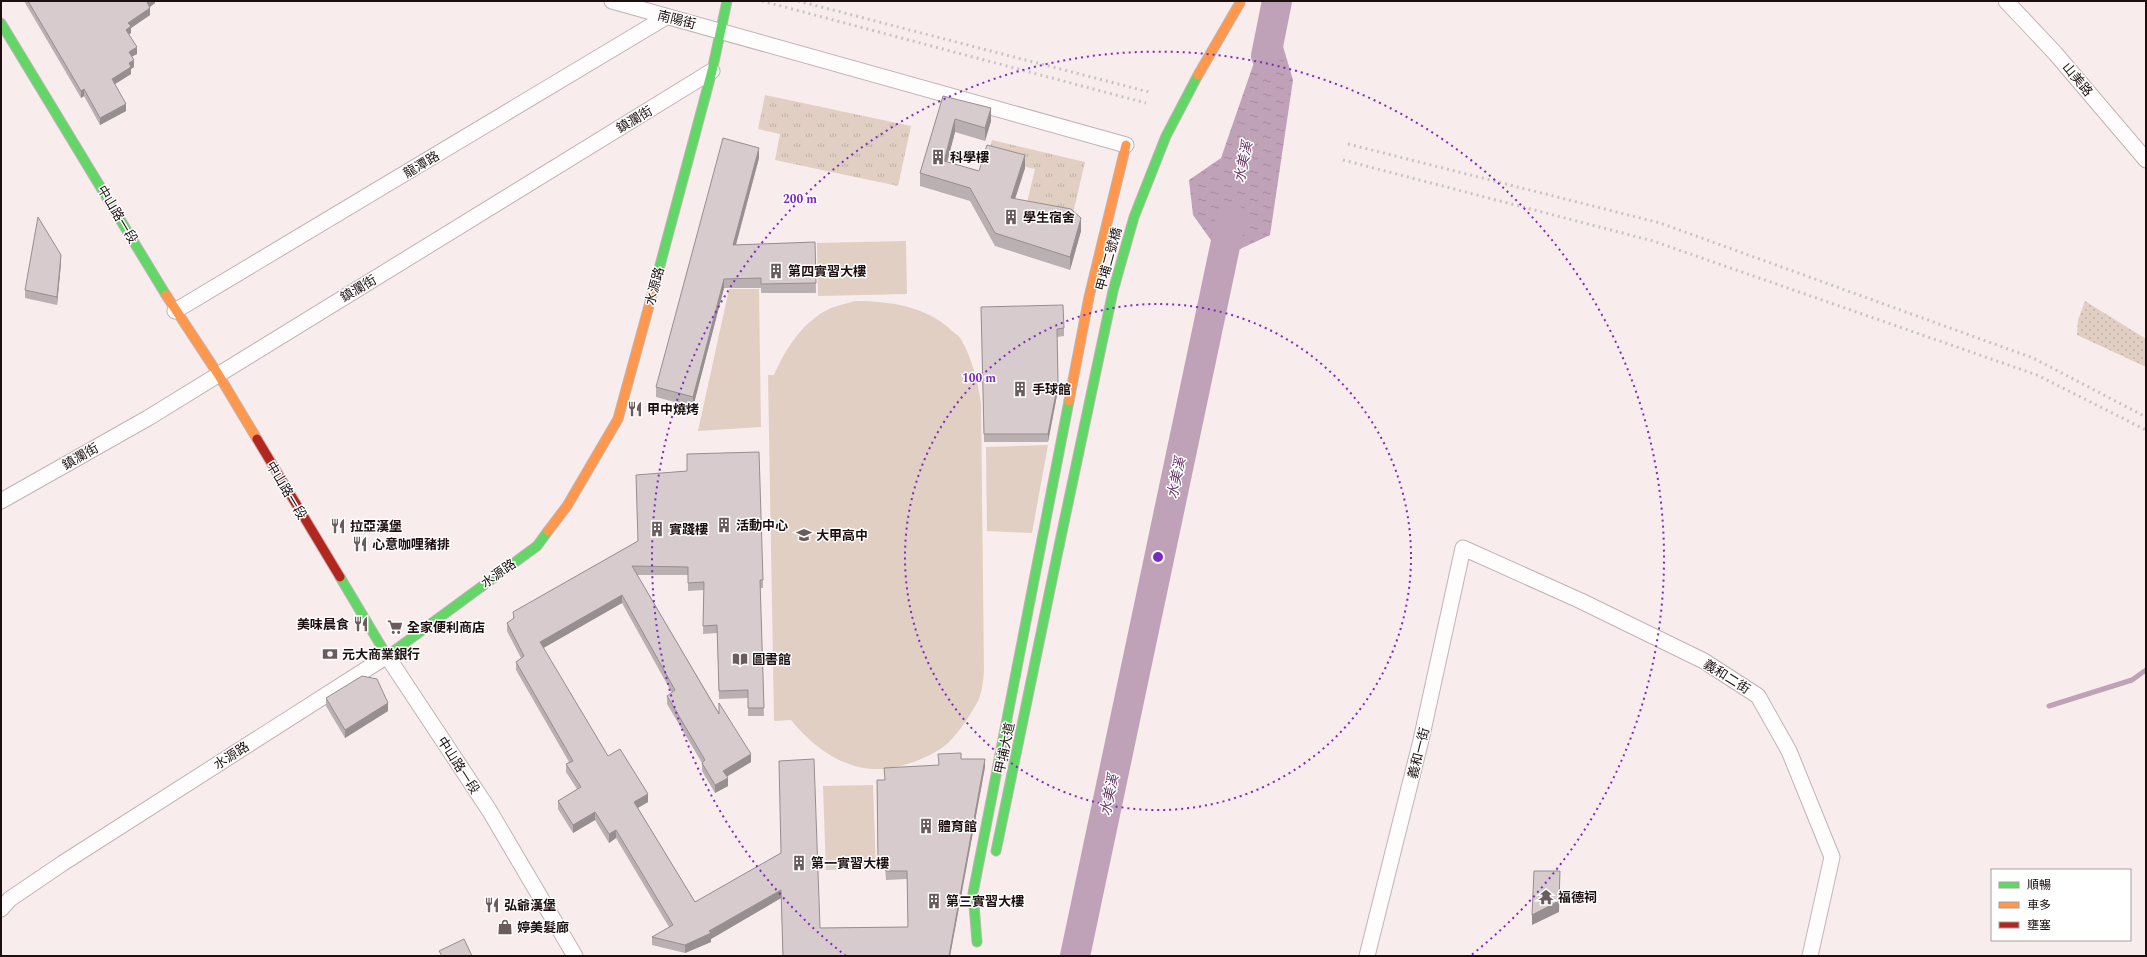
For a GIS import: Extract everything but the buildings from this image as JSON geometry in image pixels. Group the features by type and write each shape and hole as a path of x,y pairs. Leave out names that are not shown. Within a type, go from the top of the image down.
{"street":[{"name":"南陽街","path":"612,1 666,17 720,30 1126,145"},
{"name":"水源路","path":"1,909 10,899 63,863 387,656 495,575 537,546 567,506 618,419 712,71 727,1"},
{"name":"甲埔二號橋","path":"1059,546 1113,291 1134,217 1170,130 1208,56 1241,1"},
{"name":"山美路","path":"2006,1 2055,53 2146,160"},
{"name":"龍潭路","path":"175,311 666,17"},
{"name":"中山路一段","path":"1,23 175,311 218,374 387,656 489,810 575,956"},
{"name":"鎮瀾街","path":"1,501 148,418 712,71"},
{"path":"984,911 977,946 973,893 1087,305 1126,145"},
{"name":"甲埔大道","path":"993,864 1059,546"},
{"name":"義和二街","path":"1463,548 1704,661 1758,696 1789,751 1832,857 1810,956"},
{"name":"義和一街","path":"1367,956 1421,740 1463,548"}],"green space":[{"path":"765,95 911,126 898,186 775,160 780,134 758,129"},
{"path":"992,140 1085,162 1071,222 1025,211 1035,169 987,158"},
{"path":"906,241 907,294 818,296 817,243"},
{"path":"729,289 759,289 761,427 698,431"},
{"path":"855,301 880,302 906,306 930,315 941,322 960,338 966,348 974,371 981,403 984,672 981,693 966,722 953,738 942,748 915,762 885,769 863,768 839,760 828,754 808,738 791,720 774,721 768,375 774,375 778,365 796,336 812,320 831,308"},
{"path":"2085,301 2146,339 2146,367 2077,335 2078,320"},
{"path":"1048,445 1032,533 987,531 986,447"},
{"path":"873,785 876,869 826,870 823,786"}],"water":[{"path":"1274,16 1293,80 1270,235 1223,257 1193,215 1189,180 1221,158 1258,51"}],"waterway":[{"name":"水美溪","path":"1266,56 1277,1"},
{"name":"水美溪","path":"1075,956 1231,218"},
{"path":"2049,706 2132,680 2146,670"}],"railway":[{"path":"762,1 1146,103"},
{"path":"798,1 1149,92"},
{"path":"1348,144 1660,223 2033,358 2146,417"},
{"path":"1343,160 1653,241 2037,375 2146,430"}],"traffic: fast":[{"path":"655,284 712,71 727,1"},
{"path":"1,23 166,295"},
{"path":"1059,546 1113,291 1134,217 1166,136 1198,75"},
{"path":"977,942 973,893 1069,401"},
{"path":"340,577 387,656 537,546 548,531"},
{"path":"996,851 1059,546"}],"traffic: slow":[{"path":"1198,75 1241,1"},
{"path":"1069,401 1089,297 1126,145"},
{"path":"548,531 567,506 618,419 655,284"},
{"path":"166,295 218,374 257,439"}],"traffic: jam":[{"path":"257,439 340,577"}],"place":[{"name":"科學樓","path":"938,157"},
{"name":"學生宿舍","path":"1011,217"},
{"name":"第四實習大樓","path":"776,271"},
{"name":"手球館","path":"1020,389"},
{"name":"甲中燒烤","path":"635,409"},
{"name":"活動中心","path":"724,525"},
{"name":"拉亞漢堡","path":"338,526"},
{"name":"實踐樓","path":"657,529"},
{"name":"大甲高中","path":"804,535"},
{"name":"心意咖哩豬排","path":"360,544"},
{"name":"美味晨食","path":"361,624"},
{"name":"全家便利商店","path":"395,627"},
{"name":"元大商業銀行","path":"330,654"},
{"name":"圖書館","path":"740,659"},
{"name":"體育館","path":"926,826"},
{"name":"第一實習大樓","path":"799,863"},
{"name":"福德祠","path":"1546,897"},
{"name":"第三實習大樓","path":"934,901"},
{"name":"弘爺漢堡","path":"492,905"},
{"name":"婷美髮廊","path":"505,927"}]}
